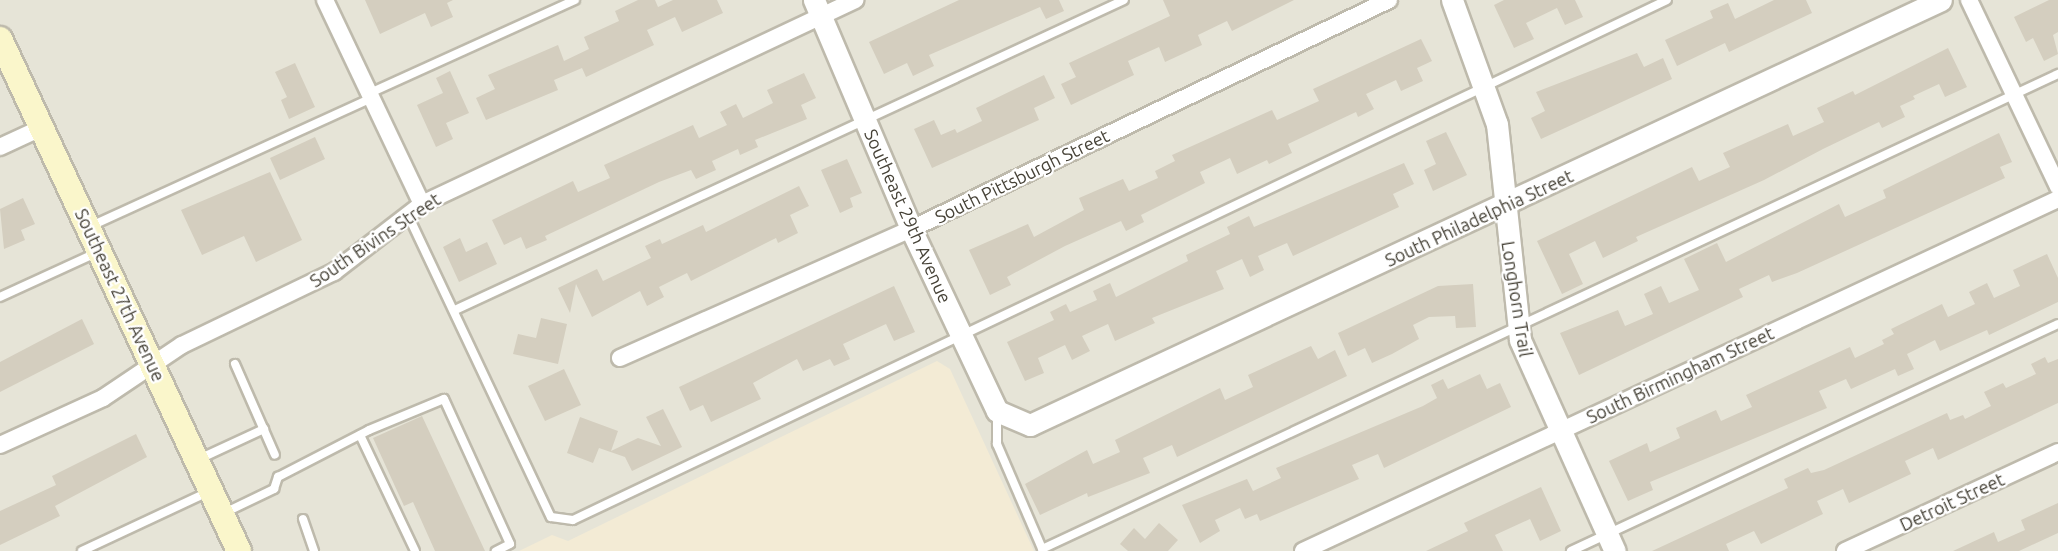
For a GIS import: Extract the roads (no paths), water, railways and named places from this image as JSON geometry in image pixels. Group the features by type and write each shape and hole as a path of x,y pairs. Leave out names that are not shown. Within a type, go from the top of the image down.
{"main road":[{"name":"Southeast 27th Avenue","path":"0,39 239,551"}],"street":[{"path":"325,0 422,204"},
{"name":"South Bivins Street","path":"0,445 103,398 182,345 334,272 422,204 818,8 855,0"},
{"name":"South Pittsburgh Street","path":"620,358 912,229 1389,0"},
{"name":"Longhorn Trail","path":"1452,0 1497,124 1517,324 1527,366 1611,543"},
{"name":"South Philadelphia Street","path":"1005,417 1041,424 1941,0"},
{"path":"1969,0 2058,187"},
{"name":"Southeast 29th Avenue","path":"818,8 912,229 961,334 1005,417"},
{"path":"0,147 41,128"},
{"name":"South Birmingham Street","path":"1303,551 2058,199"},
{"name":"Detroit Street","path":"1845,551 2058,452"}],"lane":[{"path":"88,228 574,0"},
{"path":"455,310 1124,0"},
{"path":"408,215 455,310 551,517 573,520 1667,0"},
{"path":"1005,417 998,444 1043,550 1517,324 2058,74"},
{"path":"0,297 100,252"},
{"path":"1571,551 1611,543 2058,324"},
{"path":"235,364 275,455"},
{"path":"222,514 274,489 278,477 360,435 444,399 510,544 496,551"},
{"path":"197,461 264,429"},
{"path":"360,435 415,551"},
{"path":"82,551 211,491"},
{"path":"303,519 314,551"}]}
